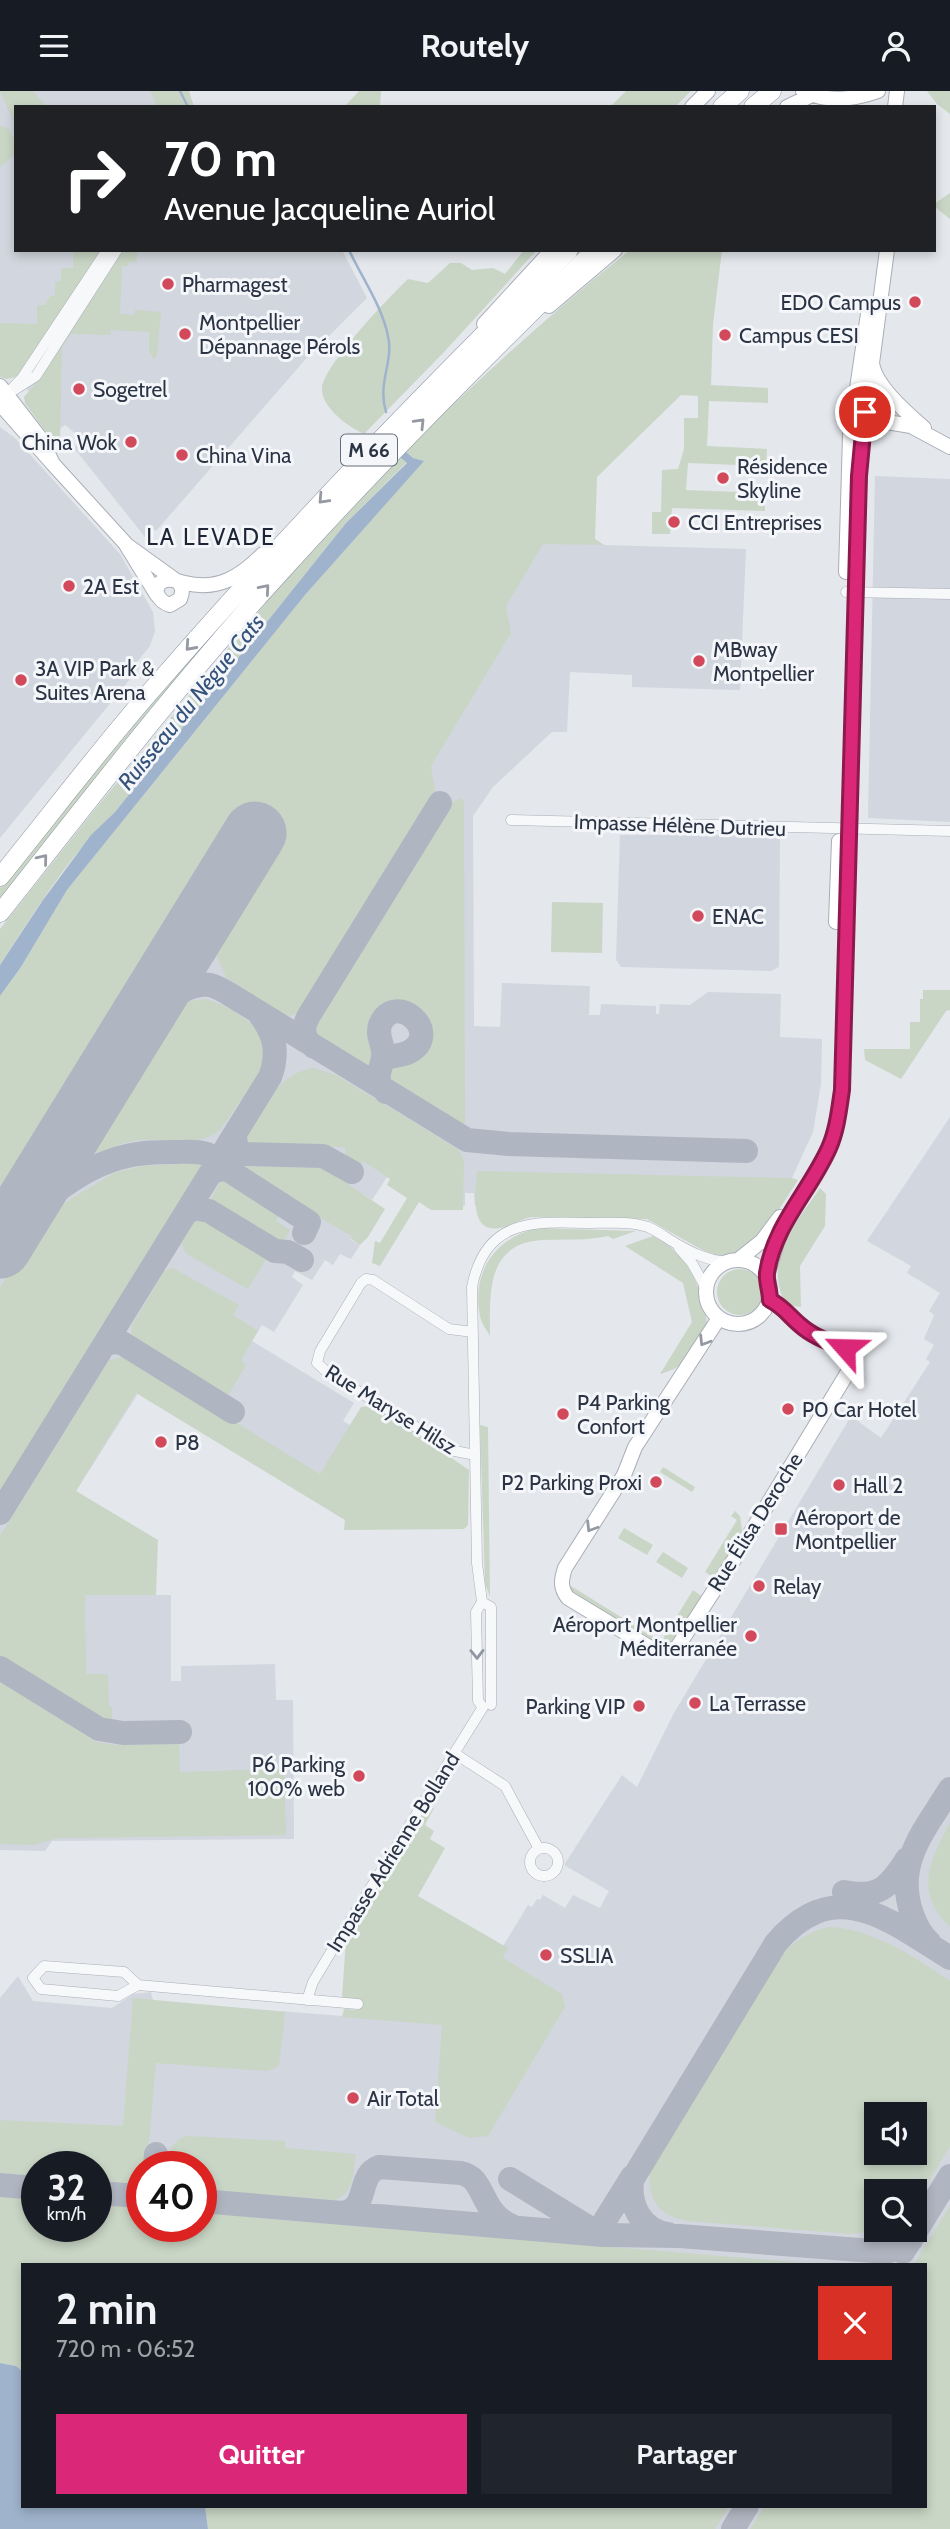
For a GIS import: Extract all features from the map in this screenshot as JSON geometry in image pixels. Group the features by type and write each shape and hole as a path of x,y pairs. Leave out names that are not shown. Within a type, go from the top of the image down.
{"highway":[{"path":"724,105 740,91"},
{"path":"755,105 769,93"},
{"name":"M 66","path":"0,913 177,692 270,583 382,463 461,368 567,252"},
{"name":"M 66","path":"0,877 138,706 284,540 461,368 593,252"}],"main road":[{"path":"694,105 708,91"},
{"path":"839,100 878,91"},
{"path":"790,105 808,93 850,105"},
{"name":"M 66","path":"461,368 502,302 549,252"},
{"name":"M 66","path":"461,368 612,252"},
{"path":"844,828 830,1117 822,1144 806,1175 762,1241 712,1274 706,1290 708,1301 719,1318 729,1322 749,1322 765,1309 770,1300 767,1276 779,1233 830,1146 842,1090 844,828 850,592 867,321 878,252"},
{"path":"850,592 861,446 860,408 872,358 887,252"},
{"path":"872,358 873,371 893,398 933,436"},
{"path":"860,408 881,393 893,398"},
{"path":"2,396 53,464 128,546 158,595 158,587 163,581 170,579 178,582"},
{"path":"861,446 869,432 893,413 893,398"},
{"path":"860,408 872,419 902,423 933,436 950,447"},
{"name":"M 66","path":"178,582 204,586 222,584 244,571 271,546 284,540"},
{"path":"128,546 178,582"},
{"path":"732,1261 755,1264 767,1276"},
{"name":"Rue Élisa Deroche","path":"719,1318 635,1447 624,1475 565,1568 562,1577 562,1586 568,1598 654,1650 671,1650 678,1646 737,1555 848,1372 848,1351 800,1325 787,1310 770,1300"}],"street":[{"path":"2,396 22,378 106,252"},
{"path":"2,396 36,376 116,252"},
{"path":"850,592 950,594"},
{"name":"Impasse Hélène Dutrieu","path":"511,820 950,831"},
{"path":"475,1455 472,1287 476,1267 485,1250 498,1237 511,1229 541,1221 631,1224 657,1231 704,1258 732,1261"},
{"path":"674,1243 692,1263 706,1290"},
{"name":"Rue Maryse Hilsz","path":"473,1332 449,1329 373,1280 366,1279 354,1294 320,1352 317,1363 455,1451 475,1455"},
{"name":"Impasse Adrienne Bolland","path":"307,2000 313,1982 325,1962 454,1753 487,1706 478,1701 476,1612 482,1602 477,1563 475,1455"},
{"path":"454,1753 505,1786 539,1849"},
{"path":"138,1985 124,1972 108,1969 44,1966 33,1978 41,1989 100,1996 118,1996 138,1985 358,2004"}],"shaded area":[{"path":"0,91 166,91 173,105 14,105 14,252 343,252 367,298 304,361 156,531 153,529 145,537 74,448 81,438 65,425 60,429 0,357"},
{"name":"2A Est","path":"0,427 16,439 120,554 153,612 155,631 150,646 136,663 139,668 0,838"},
{"path":"441,443 604,545 746,549 740,690 632,687 632,675 570,672 567,732 552,732 493,787 473,816 474,1026 500,1027 502,983 590,986 589,1015 600,1015 601,1004 656,1006 656,1014 659,1014 660,1004 690,1005 708,992 781,994 780,1037 822,1039 821,1084 813,1132 792,1178 475,1206 474,1193 465,1193 465,1206 434,1206 387,1177 372,1200 348,1185 350,1239 360,1245 351,1259 340,1254 333,1265 325,1260 312,1280 295,1271 292,1277 303,1285 274,1332 262,1325 252,1341 354,1403 343,1421 388,1447 345,1520 139,1392 76,1491 155,1542 156,1595 171,1595 171,1681 181,1681 181,1666 275,1664 276,1700 293,1700 294,1839 52,1841 45,1851 0,1850 0,1033"},
{"path":"875,476 950,479 950,822 868,818"},
{"name":"ENAC","path":"620,835 780,835 779,967 771,971 621,967 616,960"},
{"path":"950,1117 950,2529 246,2529 245,2508 927,2508 927,2263 21,2263 21,2268 0,2295 0,1998 18,1976 33,2001 112,2008 133,1994 151,1992 153,2001 455,2025 528,1905 532,1907 543,1895 565,1908 573,1895 600,1908 609,1891 564,1865 622,1775 637,1787 674,1713 851,1416 881,1438 930,1362 926,1359 934,1345 924,1339 934,1315 929,1311 940,1293 907,1273 911,1266 867,1241"}],"green space":[{"path":"0,91 33,91 45,105 14,105 14,122"},
{"path":"150,91 189,91 193,105 156,105"},
{"path":"359,91 381,91 380,105 346,105"},
{"path":"626,91 691,91 677,105 612,105"},
{"path":"927,91 950,91 950,114 937,104"},
{"path":"0,126 8,128 14,138 14,155 0,167"},
{"path":"950,193 950,219 936,208 936,203"},
{"path":"73,252 101,252 19,376 7,379 0,377 0,323 37,324 37,305 45,305 50,296 55,296 55,282 61,281 61,268 73,268"},
{"path":"137,252 137,262 122,266 120,314 134,315 135,310 161,312 157,355 154,359 149,352 149,332 111,330 110,335 71,334 62,347 60,442 54,443 25,403 24,397 40,378 121,254"},
{"path":"522,252 535,252 445,351 364,434 344,422 326,403 322,388 325,377 345,348 408,279 428,283 450,263 461,263 472,270 493,268 505,274"},
{"path":"575,252 584,252 507,326 0,905 0,888 122,737 290,543"},
{"path":"628,252 722,252 713,324 711,385 768,388 768,403 709,401 707,446 767,449 766,466 688,463 686,490 765,493 765,511 672,508 670,534 652,534 652,512 661,512 662,470 678,469 684,449 684,418 698,418 698,396 681,395 597,477 595,539 604,545 543,544 506,606 511,633 431,766 436,795 303,1010 290,1016 281,1014 226,977 217,957 218,935 274,845 237,822 0,1206 0,996 21,967 67,890 305,595 423,461 413,458 405,451 515,347"},
{"path":"399,456 407,462 346,523 115,812 82,847 53,885 0,965 0,929 278,588"},
{"path":"462,798 465,1122 462,1127 385,1079 395,1062 414,1057 424,1047 427,1024 421,1013 409,1007 396,1007 383,1012 373,1021 370,1035 376,1052 368,1067 320,1039 316,1029 317,1015 450,803"},
{"path":"552,902 603,903 602,953 551,952"},
{"path":"923,990 950,990 950,1010 946,1011 901,1079 865,1060 864,1049 910,1049 910,1022 920,1022 920,999 923,999"},
{"path":"206,999 228,1008 249,1022 262,1041 264,1052 257,1075 224,1125 217,1132 197,1140 124,1143 76,1164 174,1006"},
{"path":"314,1068 336,1075 458,1149 464,1160 463,1210 431,1210 419,1202 380,1266 372,1263 375,1241 380,1243 407,1198 387,1185 390,1179 363,1161 357,1170 345,1163 345,1147 242,1144 262,1108 279,1086 300,1071"},
{"path":"202,1165 0,1495 0,1288 40,1223 63,1204 114,1173 142,1166"},
{"path":"238,1168 336,1168 352,1179 349,1185 385,1209 360,1245 350,1238 351,1236"},
{"path":"477,1171 798,1180 766,1230 736,1253 713,1256 647,1219 532,1217 504,1227 490,1228 478,1218 475,1199"},
{"path":"223,1177 281,1211 276,1221 290,1230 282,1244 213,1202 212,1197"},
{"path":"820,1188 826,1194 825,1226 800,1266 801,1307 786,1305 778,1272 780,1257 792,1229"},
{"path":"204,1220 268,1256 248,1289 185,1253 182,1243 194,1222"},
{"path":"538,1228 636,1231 613,1239 608,1236 524,1243 510,1251 501,1261 491,1288 490,1336 481,1319 478,1300 483,1271 499,1248 510,1239"},
{"path":"653,1236 675,1252 691,1273 702,1298 707,1324 690,1356 670,1371 660,1374 692,1322 683,1283 625,1246"},
{"path":"173,1268 239,1305 233,1315 258,1331 241,1360 246,1365 228,1396 132,1337 131,1327 164,1271"},
{"path":"740,1269 756,1276 763,1292 756,1308 740,1315 724,1308 717,1292 724,1276"},
{"path":"127,1356 320,1474 361,1407 374,1405 469,1470 468,1525 464,1529 344,1530 345,1520 136,1393 76,1491 158,1540 156,1595 85,1595 86,1674 108,1674 112,1723 0,1659 0,1536 109,1360"},
{"path":"480,1425 488,1427 490,1597 485,1583"},
{"path":"663,1467 695,1487 692,1492 660,1472"},
{"path":"735,1511 740,1516 743,1538 718,1580 705,1572 737,1520 731,1516"},
{"path":"624,1528 653,1545 647,1555 618,1538"},
{"path":"663,1552 688,1568 682,1578 656,1562"},
{"path":"571,1586 661,1642 693,1590 706,1599 672,1645 661,1643 648,1638 620,1624 571,1591"},
{"path":"0,1681 96,1742 117,1745 179,1744 180,1772 284,1769 286,1835 58,1838 34,1845 0,1844"},
{"path":"434,1808 425,1825 434,1831 430,1839 445,1848 418,1896 508,1948 503,1958 562,1994 565,2007 488,2136 469,2138 435,2122 442,2025 342,2017 344,2009 359,2010 361,1999 342,1998 346,1939 426,1810"},
{"path":"950,1823 950,1927 932,1901 929,1877 936,1851"},
{"path":"827,1927 859,1932 907,1953 950,1981 950,2146 927,2185 927,2179 864,2179 864,2232 851,2234 687,2221 667,2214 660,2209 652,2194 650,2165 771,1966 796,1942"},
{"path":"133,1998 285,2012 279,2066 268,2071 156,2063 148,2151 126,2151 126,2183 112,2182 112,2151 21,2151 21,2175 0,2173 0,2120 123,2126"},
{"path":"187,2136 285,2141 285,2148 356,2154 350,2186 336,2200 217,2191 217,2151 170,2151"},
{"path":"0,2196 21,2198 21,2242 112,2242 112,2205 126,2207 126,2242 217,2242 217,2214 805,2263 21,2263 21,2370 16,2366 0,2363"},
{"path":"950,2206 950,2529 750,2529 764,2508 927,2508 927,2263 915,2263"},
{"path":"205,2508 728,2508 715,2529 208,2529"}],"water":[{"path":"405,451 413,458 424,461 305,595 67,890 21,967 0,996 0,965 91,835 115,812 346,523 407,463 399,456"},
{"path":"0,2363 16,2366 21,2370 21,2508 205,2508 208,2529 0,2529"}],"waterway":[{"path":"180,91 187,105"},
{"name":"Ruisseau du Nègue Cats","path":"350,252 376,303 388,336 389,355 383,391 386,412"}],"taxiway":[{"path":"314,1047 305,1033 308,1017 440,803"},
{"path":"129,1038 154,1011 176,994 199,985 210,985 225,991 467,1140 509,1144 746,1151"},
{"path":"383,1059 409,1052 418,1044 421,1035 419,1026 405,1013 396,1011 387,1015 380,1025 383,1053 379,1079 386,1092"},
{"path":"0,1513 270,1077 274,1045 260,1015"},
{"path":"235,1135 236,1148 245,1154 323,1156 352,1172"},
{"path":"0,1247 26,1218 56,1191 108,1162 145,1153 195,1152 213,1157 214,1168"},
{"path":"211,1173 220,1169 228,1170 309,1222 304,1233"},
{"path":"186,1213 195,1208 209,1211 275,1251 288,1252 302,1260"},
{"path":"104,1346 110,1342 122,1343 233,1412"},
{"path":"0,1668 99,1729 123,1733 180,1732"},
{"path":"929,1942 919,1930 912,1914 907,1896 907,1879 910,1863 922,1833 950,1789"},
{"path":"844,1892 866,1894 882,1889 907,1859"},
{"path":"668,2234 651,2227 639,2215 633,2198 632,2180 776,1943 798,1922 820,1911 842,1907 863,1910 884,1919 950,1958"},
{"path":"342,2213 356,2205 367,2177 379,2167 461,2173 475,2182 494,2213 514,2227"},
{"path":"903,2252 950,2176"},
{"path":"590,2233 599,2230 632,2177"},
{"path":"510,2179 596,2232"},
{"path":"0,2185 21,2187"},
{"path":"112,2194 126,2195"},
{"path":"217,2202 603,2235 679,2236 886,2252 903,2247 909,2242"},
{"path":"733,2529 746,2508"}],"runway":[{"path":"0,1247 255,833"}],"place":[{"name":"Pharmagest","path":"168,284"},
{"name":"EDO Campus","path":"915,302"},
{"name":"Montpellier Dépannage Pérols","path":"185,334"},
{"name":"Campus CESI","path":"725,335"},
{"name":"Sogetrel","path":"79,389"},
{"name":"China Wok","path":"131,442"},
{"name":"China Vina","path":"182,455"},
{"name":"Résidence Skyline","path":"723,478"},
{"name":"CCI Entreprises","path":"674,522"},
{"name":"2A Est","path":"69,586"},
{"name":"MBway Montpellier","path":"699,661"},
{"name":"3A VIP Park & Suites Arena","path":"21,680"},
{"name":"ENAC","path":"698,916"},
{"name":"P0 Car Hotel","path":"788,1409"},
{"name":"P4 Parking Confort","path":"563,1414"},
{"name":"P8","path":"161,1442"},
{"name":"P2 Parking Proxi","path":"656,1482"},
{"name":"Hall 2","path":"839,1485"},
{"name":"Aéroport de Montpellier","path":"781,1529"},
{"name":"Relay","path":"759,1586"},
{"name":"Aéroport Montpellier Méditerranée","path":"751,1636"},
{"name":"La Terrasse","path":"695,1703"},
{"name":"Parking VIP","path":"639,1706"},
{"name":"P6 Parking 100% web","path":"359,1776"},
{"name":"SSLIA","path":"546,1955"},
{"name":"Air Total","path":"353,2098"}],"district":[{"name":"LA LEVADE","path":"211,537"}],"route":[{"path":"845,1348 828,1342 800,1325 787,1310 770,1300 767,1276 779,1233 830,1146 842,1090 855,592 859,476 865,412"}]}
